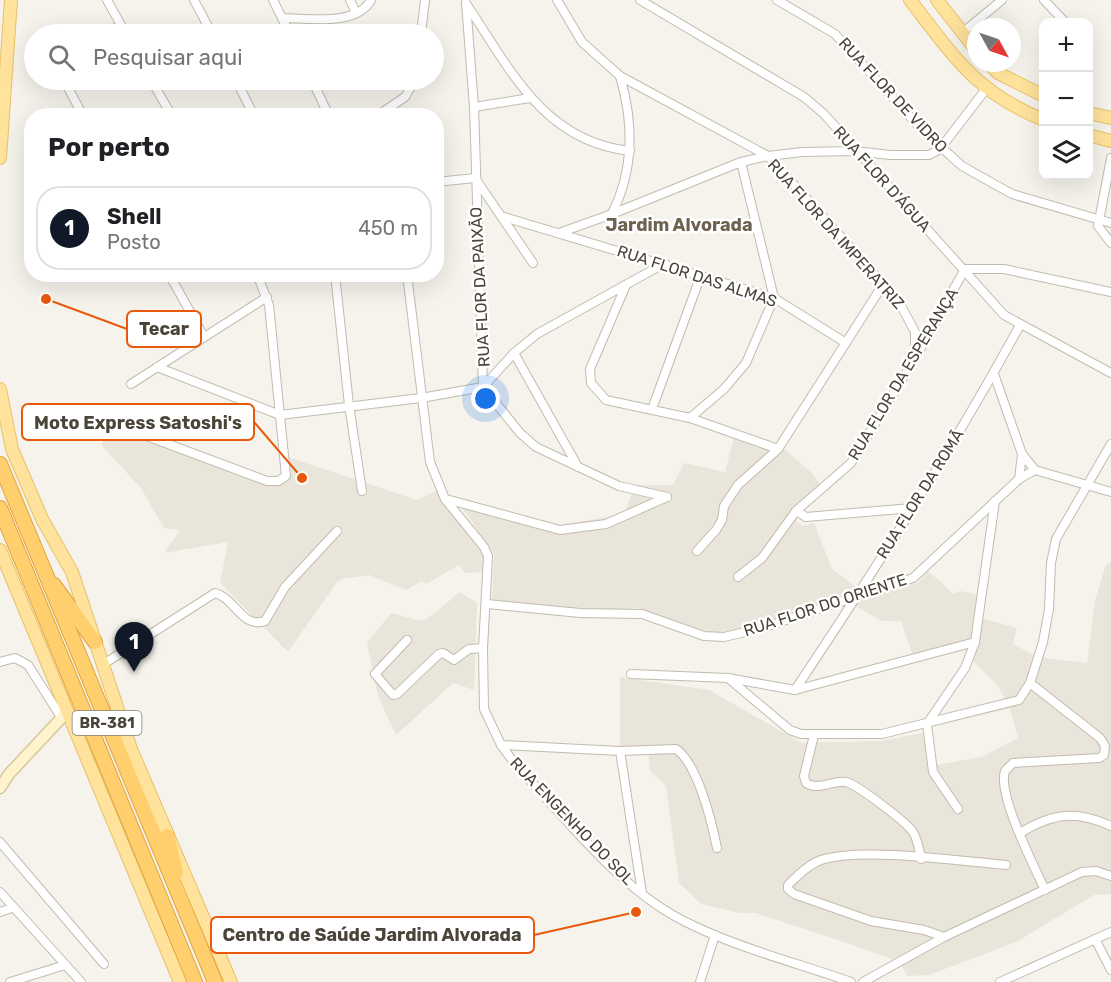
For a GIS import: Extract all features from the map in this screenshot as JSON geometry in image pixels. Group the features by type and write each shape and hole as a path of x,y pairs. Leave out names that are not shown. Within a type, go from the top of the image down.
{"highway":[{"name":"BR-381","path":"0,464 215,982"},
{"name":"BR-381","path":"0,508 195,982"},
{"path":"40,565 95,642"},
{"path":"167,836 185,909"}],"main road":[{"path":"0,158 11,0"},
{"path":"910,0 968,73 986,89 1039,117"},
{"path":"937,0 967,39"},
{"path":"997,72 1039,94"},
{"path":"1093,114 1111,118"},
{"path":"1093,136 1111,141"},
{"path":"0,389 12,448 42,519 72,572 131,749 231,982"},
{"path":"0,550 64,715 180,982"}],"street":[{"path":"107,0 120,24"},
{"path":"194,0 207,24"},
{"path":"273,0 285,24"},
{"path":"350,0 356,13"},
{"path":"282,18 331,18 356,13 370,0"},
{"path":"422,24 425,0"},
{"name":"RUA FLOR DA IMPERATRIZ","path":"557,0 582,42 620,76 768,156 898,300 915,332 914,360"},
{"name":"RUA FLOR D'ÁGUA","path":"640,0 804,97 824,114 1004,315 1111,373"},
{"name":"RUA FLOR DE VIDRO","path":"777,0 834,34 940,149 962,166 1012,194 1111,223"},
{"path":"962,33 1002,0"},
{"path":"1044,0 1061,18"},
{"path":"465,1 530,98 561,126 585,141 630,152"},
{"name":"RUA FLOR DA PAIXÃO","path":"445,499 560,530 606,524 667,497 619,486 543,451 527,440 483,387 474,107 465,1"},
{"path":"612,214 625,184 630,152 628,103 620,76"},
{"path":"559,233 741,162 768,156 855,150 921,157 940,149 986,89"},
{"path":"69,90 79,108"},
{"path":"157,90 167,108"},
{"path":"241,90 251,108"},
{"path":"317,90 325,108"},
{"path":"389,108 405,97 409,90"},
{"path":"474,107 530,98"},
{"path":"1111,158 1098,221 1100,230 1111,243"},
{"path":"690,418 724,388 746,363 774,298 741,162"},
{"path":"444,181 475,178 533,263"},
{"name":"RUA FLOR DAS ALMAS","path":"504,218 665,263 774,298 846,343"},
{"path":"157,366 280,415 421,398 483,387 514,353 537,334 665,263"},
{"path":"965,269 1004,269 1111,292"},
{"name":"RUA FLOR DA ESPERANÇA","path":"738,577 762,558 796,511 851,463 914,360 965,269"},
{"path":"652,409 701,274"},
{"path":"173,282 204,337"},
{"path":"136,432 249,475 275,482 283,478 287,472 267,297 260,282"},
{"path":"336,282 349,405 362,491"},
{"name":"RUA ENGENHO DO SOL","path":"408,282 430,462 445,499 487,552 487,604 483,648 484,709 501,745 515,764 615,871 679,919 715,935 851,982"},
{"path":"697,551 716,530 722,520 724,506 738,485 778,449 884,283"},
{"path":"626,285 593,357 589,376 595,390 606,400 690,418 778,449"},
{"path":"131,384 267,297"},
{"name":"RUA FLOR DA ROMÃ","path":"795,690 859,594 994,374 1020,325"},
{"path":"514,353 579,468"},
{"path":"994,374 1022,454 1035,470 1111,492"},
{"path":"728,678 790,730 814,735 882,735 1019,700 1030,683 1043,642 1048,609 1050,563 1056,539 1111,444"},
{"path":"1019,479 1022,454"},
{"name":"RUA FLOR DO ORIENTE","path":"487,604 580,613 642,614 713,638 762,628 913,578 1019,479 1035,470"},
{"path":"958,809 933,772 927,724 960,678 975,642 995,501"},
{"path":"796,511 806,517 912,508"},
{"path":"102,665 215,593 223,595 252,623 265,621 285,587 337,531"},
{"path":"407,640 375,674 393,694 397,694 439,654 443,653 454,660 469,649 483,648"},
{"path":"631,674 728,678 795,690 975,642"},
{"path":"0,662 15,658 27,666 64,715 9,774 0,788"},
{"path":"1030,683 1100,738 1105,751 1101,757 1091,760 1008,765 1003,776 1003,784 1020,833 1045,890"},
{"path":"814,735 804,776 806,783 812,786 844,782 855,786 911,829 917,840 921,859"},
{"path":"501,745 620,751 673,749 680,752 687,762 711,818 717,849"},
{"path":"620,751 642,893"},
{"path":"1020,833 1041,821 1071,814 1092,818 1111,826"},
{"path":"0,842 104,963"},
{"path":"944,937 924,930 871,921 794,894 788,889 794,879 822,860 862,855 1006,865"},
{"path":"863,982 944,937 1082,872 1096,871 1111,876"},
{"path":"0,892 81,982"},
{"path":"0,912 12,908"},
{"path":"1000,982 1111,932"},
{"path":"700,982 715,935"},
{"path":"1095,939 1111,970"},
{"path":"10,982 65,965"}],"shaded area":[{"path":"114,422 261,480 278,481 287,474 288,457 417,500 438,490 443,501 483,555 485,572 465,573 459,565 428,583 420,582 406,590 369,575 343,579 337,582 288,652 220,583 228,542 164,553 180,530 164,528 141,488 101,445"},
{"path":"735,434 779,445 812,473 825,491 801,511 796,521 802,526 814,523 832,569 864,593 918,583 928,571 954,594 960,591 985,596 981,618 1017,628 1013,644 1038,657 1087,663 1095,601 1105,567 1111,561 1111,894 1094,895 1016,942 929,975 907,976 900,962 841,941 756,913 740,913 701,904 679,883 666,786 650,771 648,748 620,747 620,677 709,690 802,743 880,741 922,733 936,765 982,757 1018,738 1009,706 997,685 971,659 977,640 913,656 901,621 882,621 855,606 832,605 718,635 638,608 585,611 492,602 494,554 461,506 467,502 561,525 624,514 635,485 673,485 684,463 725,472"},
{"path":"459,592 477,603 474,690 453,683 396,735 378,696 367,643 391,613 422,621 437,612"}],"place":[{"name":"Tecar","path":"46,299"},
{"name":"Moto Express Satoshi's","path":"302,478"},
{"name":"Shell","path":"134,672"},
{"name":"Centro de Saúde Jardim Alvorada","path":"636,912"}],"district":[{"name":"Jardim Alvorada","path":"679,225"}]}
